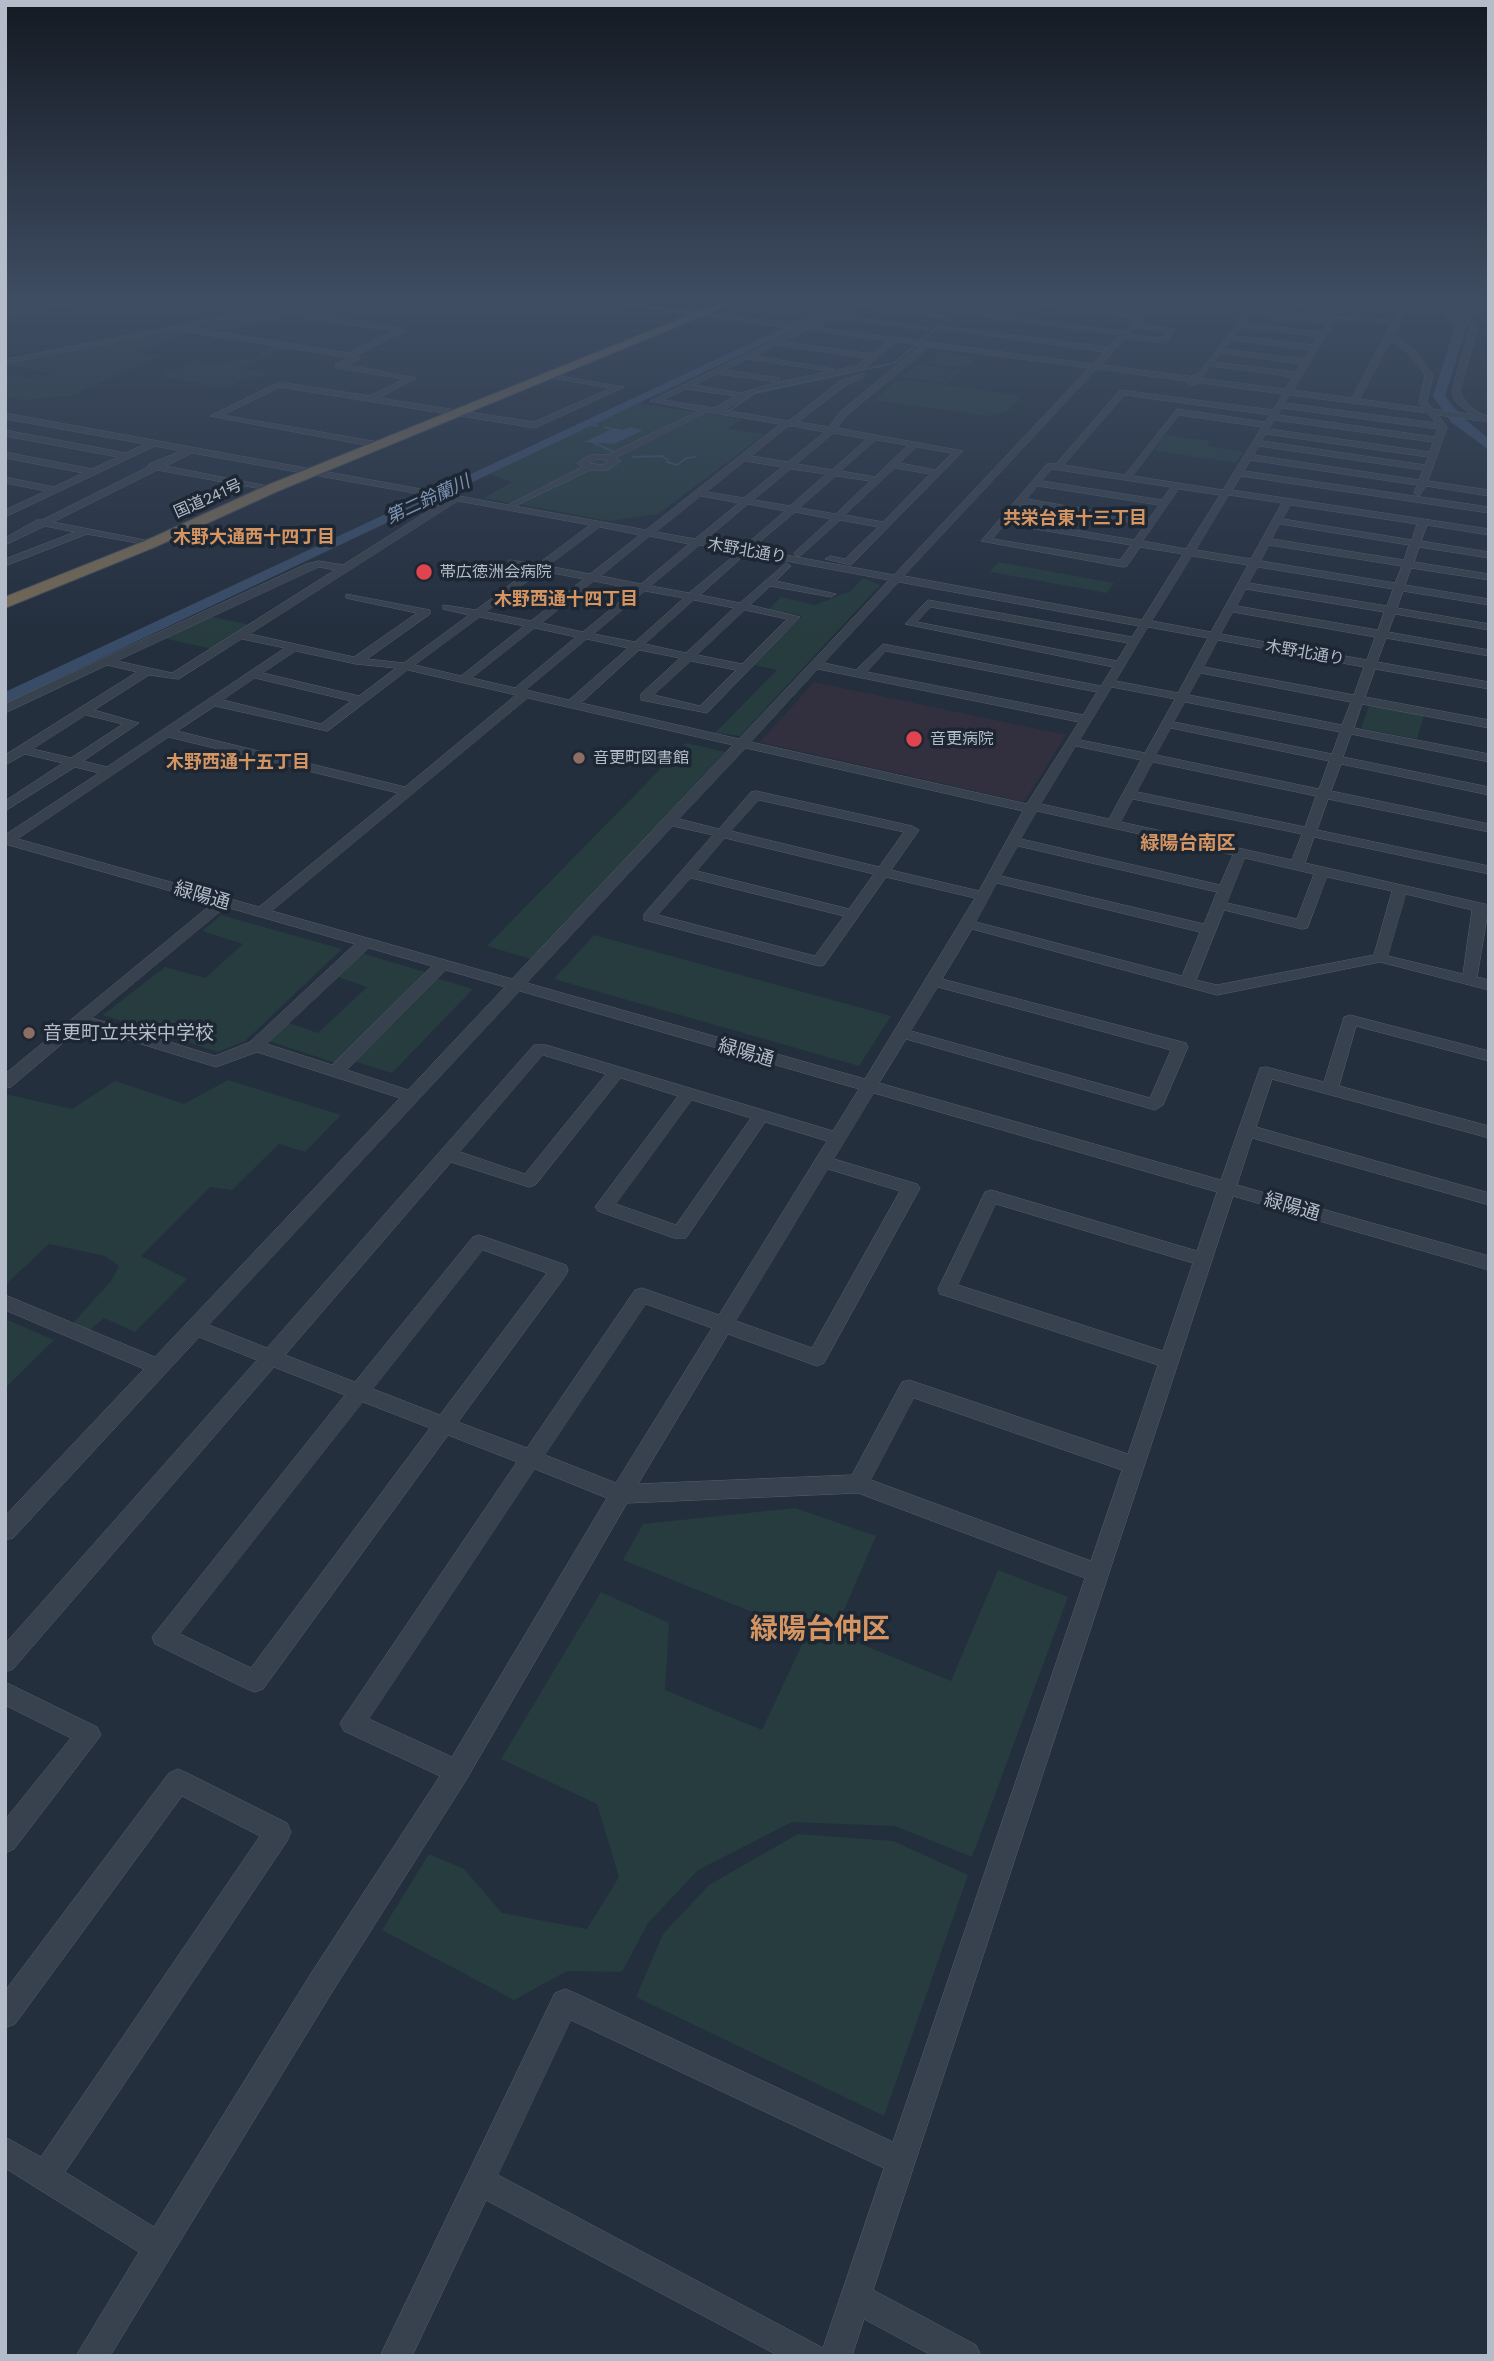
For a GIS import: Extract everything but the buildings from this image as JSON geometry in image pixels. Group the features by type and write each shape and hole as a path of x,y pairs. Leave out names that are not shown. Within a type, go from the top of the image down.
{"highway":[{"name":"国道241号","path":"5,603 150,544 273,488 466,410"}],"street":[{"path":"226,410 214,416 381,445"},
{"path":"440,410 535,425 568,410"},
{"path":"698,543 752,545 847,563 959,451 699,410"},
{"path":"512,504 589,467 582,463 586,459 610,457 712,410"},
{"path":"463,680 806,410"},
{"path":"260,913 831,432 848,410"},
{"path":"5,1531 667,820 1054,410"},
{"path":"1058,467 1107,410"},
{"path":"1127,478 1177,412 1186,410"},
{"path":"92,2356 457,1772 723,1324 968,925 1032,808 1276,410"},
{"path":"1302,410 1340,471 1489,493"},
{"path":"1307,410 1346,457 1427,468"},
{"path":"1313,410 1416,500 1489,510"},
{"path":"1314,410 1353,444 1433,455"},
{"path":"1328,410 1360,428 1439,440"},
{"path":"1347,410 1366,417 1443,427"},
{"path":"1340,471 1369,410"},
{"path":"1423,410 1484,418"},
{"path":"1409,520 1443,427 1433,410"},
{"name":"木野北通り","path":"5,416 1489,687"},
{"path":"5,449 59,426"},
{"path":"5,433 156,467 273,488"},
{"path":"752,545 873,438"},
{"path":"5,514 18,513 37,499 154,443"},
{"path":"799,554 915,444"},
{"path":"5,542 190,450"},
{"path":"5,455 92,472"},
{"path":"744,458 878,480"},
{"path":"893,465 938,473"},
{"path":"1177,485 1123,564 986,541 1050,466 1287,501 1489,532"},
{"path":"5,480 55,490"},
{"path":"70,483 109,490"},
{"path":"1035,483 1164,503"},
{"path":"698,493 885,525"},
{"path":"108,662 174,677 345,569 450,497"},
{"path":"37,499 77,506"},
{"path":"1020,501 1151,523"},
{"path":"1113,824 1287,501"},
{"path":"5,506 18,513"},
{"path":"31,520 150,544"},
{"path":"1003,521 1489,602"},
{"path":"1277,521 1489,555"},
{"path":"1297,866 1373,666 1423,522"},
{"path":"211,701 323,728 598,524"},
{"path":"5,564 87,531"},
{"path":"1266,541 1489,578"},
{"path":"513,562 694,596 744,606 795,617 704,710 645,697 688,657 744,606 769,583 786,566 736,557 698,543"},
{"path":"5,547 32,553"},
{"path":"570,706 736,557"},
{"path":"5,709 310,565 345,569"},
{"path":"769,583 831,594"},
{"path":"1242,585 1489,626"},
{"path":"350,596 426,612 356,661"},
{"path":"1121,665 910,624 928,603 1136,641"},
{"path":"447,607 744,668"},
{"path":"1230,608 1489,653"},
{"path":"241,635 356,661 406,667 570,706 1485,908 1469,981"},
{"path":"859,674 883,647 1181,698 1489,758"},
{"path":"6,839 293,648"},
{"path":"815,665 1087,720"},
{"path":"1197,668 1489,723"},
{"path":"5,761 148,671"},
{"path":"251,674 361,700"},
{"path":"5,807 133,723 85,711"},
{"path":"1167,724 1489,791"},
{"path":"166,732 407,791"},
{"path":"1073,742 1489,828"},
{"path":"24,750 108,771"},
{"path":"1129,794 1489,870"},
{"path":"756,795 912,830 883,872 819,962 649,917 756,795"},
{"path":"667,820 984,895"},
{"name":"緑陽通","path":"6,839 868,1088 1489,1263"},
{"path":"1014,841 1225,890"},
{"path":"1187,982 1240,853"},
{"path":"1219,905 1303,925 1322,872"},
{"path":"687,873 852,914"},
{"path":"993,878 1209,930"},
{"path":"1380,958 1401,890"},
{"path":"5,1083 223,902"},
{"path":"968,925 1217,990 1380,958 1489,985"},
{"path":"81,1020 216,1062 256,1045 365,943"},
{"path":"336,1071 442,965"},
{"path":"901,1033 1155,1105 1180,1047 934,981"},
{"path":"1329,1089 1350,1020 1489,1056"},
{"path":"256,1045 410,1096"},
{"path":"5,1661 540,1049 838,1138"},
{"path":"447,1154 529,1181 617,1072"},
{"path":"836,2356 1266,1072 1489,1132"},
{"path":"689,1093 604,1207 680,1233 761,1115"},
{"path":"1245,1129 1489,1199"},
{"path":"457,1772 352,1723 642,1295 817,1358 911,1188 824,1161"},
{"path":"1170,1362 947,1289 992,1196 1204,1260"},
{"path":"479,1242 559,1270 445,1425 255,1681 163,1637 479,1242"},
{"path":"5,1302 158,1367"},
{"path":"196,1328 621,1494 858,1485 1098,1573"},
{"path":"858,1485 909,1388 1134,1465"},
{"path":"5,1693 89,1735 5,1840"},
{"path":"5,2014 178,1781 278,1832 45,2176"},
{"path":"396,2356 565,2003 901,2161"},
{"path":"5,2151 158,2247"},
{"path":"480,2181 811,2356"},
{"path":"856,2297 965,2356"}],"shaded area":[{"name":"音更病院","path":"814,682 1066,735 1024,802 760,742"}],"green space":[{"path":"622,410 684,410 741,419 728,429 765,434 658,514 610,521 484,498 512,482 488,473"},
{"path":"946,410 1008,410 987,416"},
{"path":"1165,435 1209,441 1207,446 1243,452 1236,463 1154,451"},
{"path":"998,562 1114,583 1107,593 990,572"},
{"path":"863,578 880,585 740,736 715,733 777,670 754,665 802,616 769,609 781,597 815,605 851,591"},
{"path":"209,616 250,625 212,649 163,638"},
{"path":"1369,706 1424,715 1417,739 1361,728"},
{"path":"686,743 725,752 531,959 487,946"},
{"path":"221,915 342,949 245,1041 218,1052 103,1015 165,967 205,978 243,944 202,931"},
{"path":"594,935 891,1016 859,1066 554,979"},
{"path":"361,953 428,973 336,1063 269,1041 289,1023 318,1033 367,987 335,976"},
{"path":"436,978 473,989 392,1073 353,1061"},
{"path":"228,1080 341,1115 305,1152 279,1144 232,1190 210,1187 141,1256 187,1279 135,1332 104,1318 90,1330 73,1323 111,1281 119,1266 105,1256 49,1244 5,1285 5,1094 72,1109 115,1081 184,1104"},
{"path":"5,1319 54,1340 5,1388"},
{"path":"795,1508 876,1536 834,1633 951,1681 998,1570 1068,1597 972,1857 895,1826 792,1822 698,1870 648,1923 622,1972 567,1971 514,2000 382,1930 429,1854 464,1869 502,1913 587,1929 619,1877 597,1804 501,1759 601,1592 669,1623 665,1690 762,1730 807,1634 623,1560 643,1524"},
{"path":"798,1834 893,1841 968,1875 884,2116 636,1997 663,1934 709,1885"}],"water":[{"path":"630,427 643,430 614,444 584,442 614,428 624,430"}],"waterway":[{"name":"第二鈴蘭川","path":"5,699 617,410"},
{"path":"1449,410 1456,419 1489,446"},
{"name":"第二鈴蘭川","path":"588,423 597,426"},
{"path":"604,427 612,429"},
{"path":"594,443 614,452"},
{"path":"633,457 662,456 668,460"},
{"path":"667,462 677,465 686,458 695,457"}],"place":[{"name":"帯広徳洲会病院","path":"424,572"},
{"name":"音更病院","path":"914,739"},
{"name":"音更町図書館","path":"579,758"},
{"name":"音更町立共栄中学校","path":"29,1033"}],"district":[{"name":"共栄台東十三丁目","path":"1075,519"},
{"name":"木野大通西十四丁目","path":"254,538"},
{"name":"木野西通十四丁目","path":"566,600"},
{"name":"木野西通十五丁目","path":"238,763"},
{"name":"緑陽台南区","path":"1188,843"},
{"name":"緑陽台仲区","path":"820,1630"}]}
